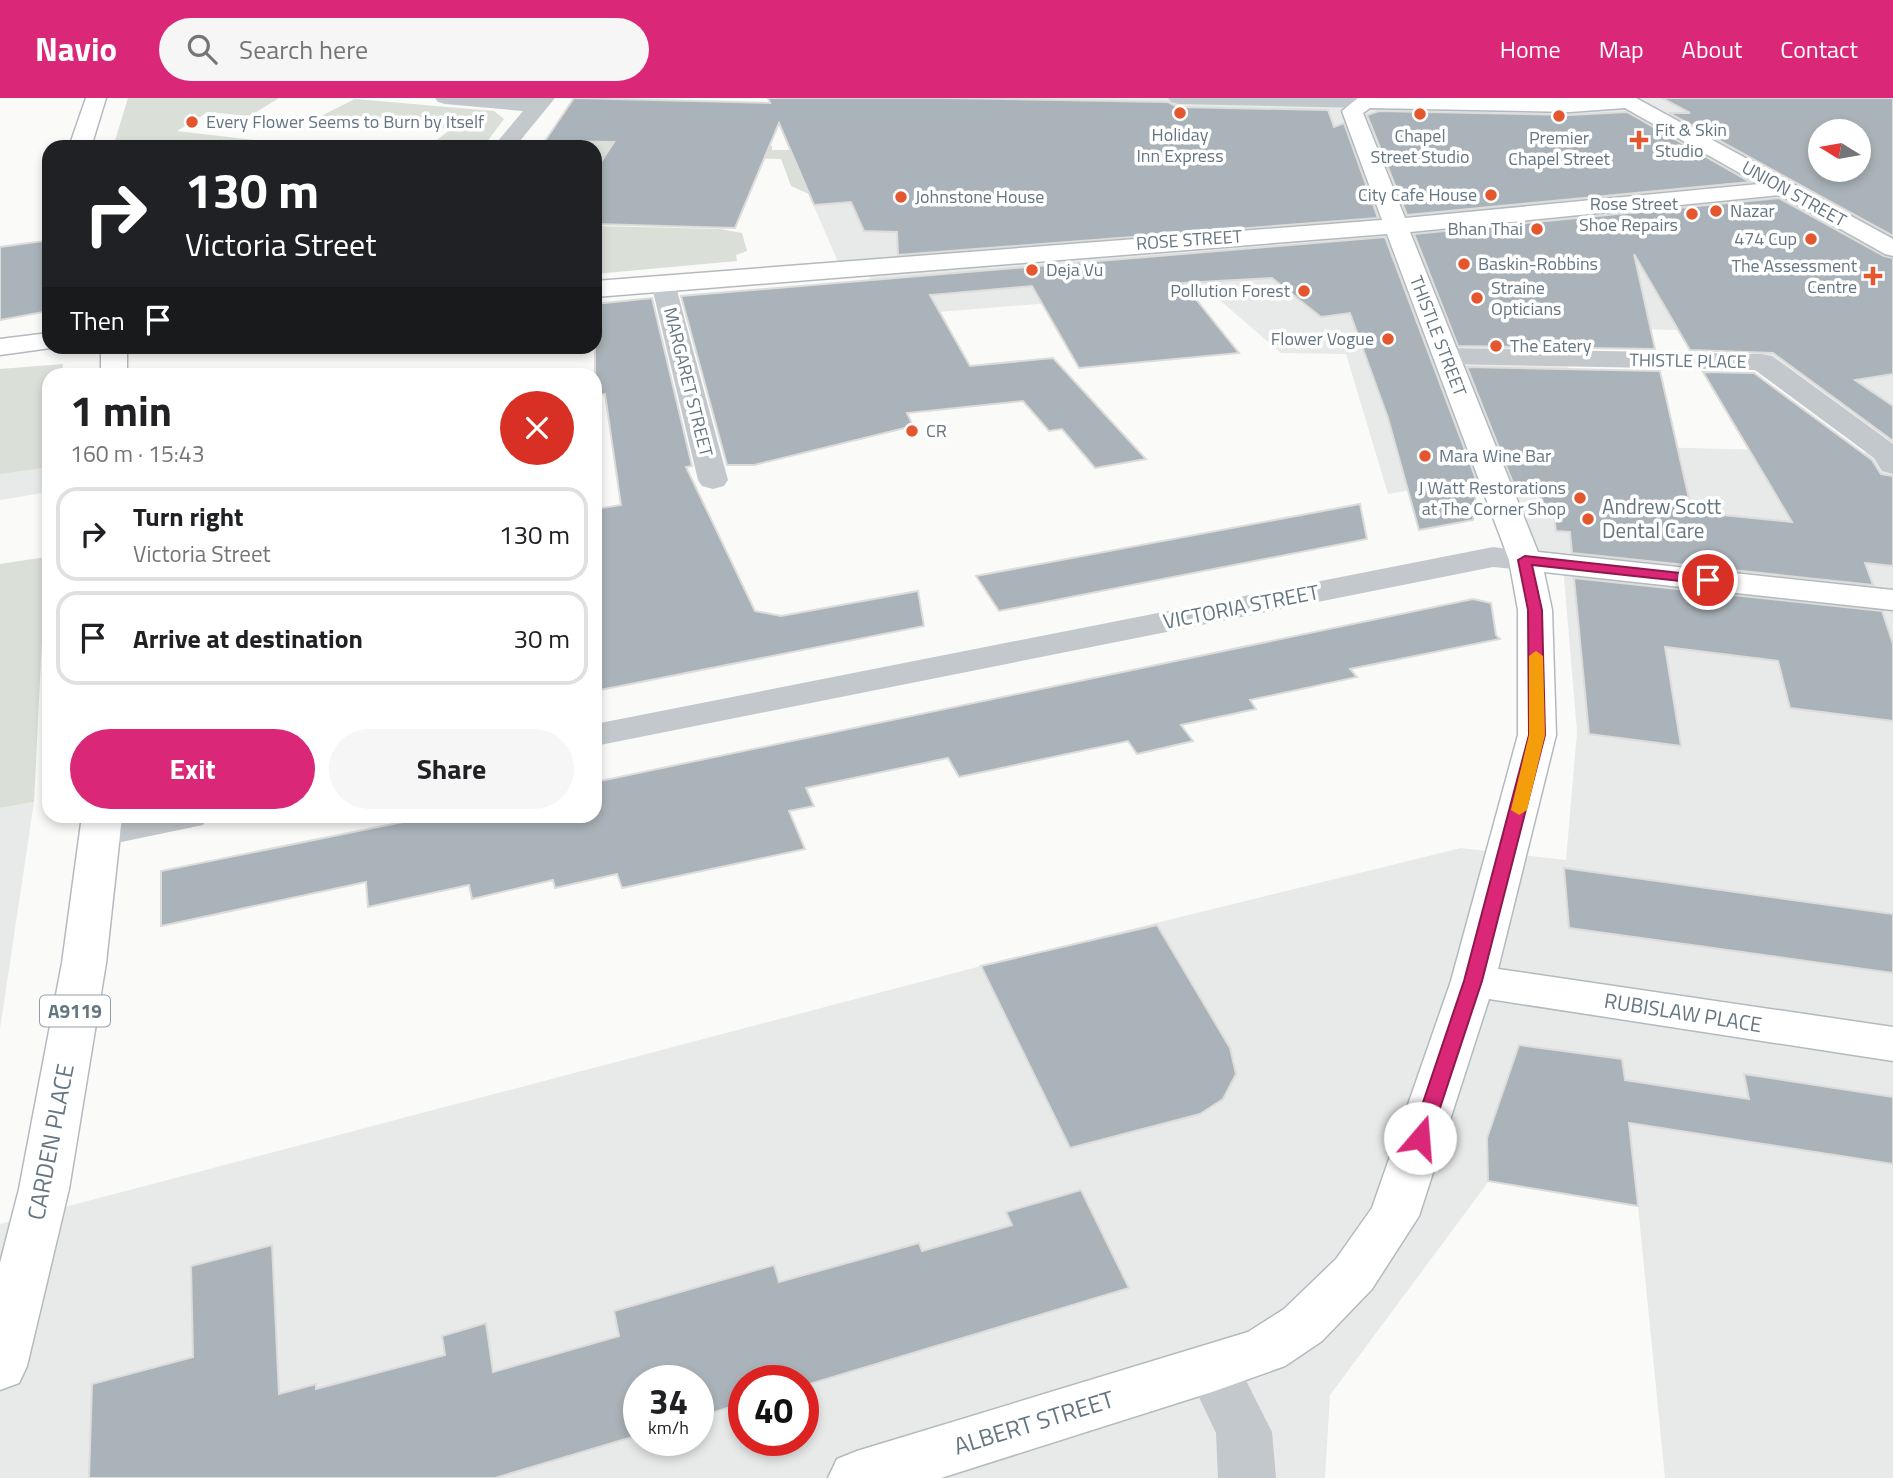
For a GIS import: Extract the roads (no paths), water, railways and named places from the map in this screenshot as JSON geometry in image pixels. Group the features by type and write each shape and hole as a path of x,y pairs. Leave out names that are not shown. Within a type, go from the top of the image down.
{"street":[{"path":"82,140 96,98"},
{"path":"445,98 541,102"},
{"path":"1178,98 1328,101 1359,107 1581,106 1625,100"},
{"name":"UNION STREET","path":"1625,100 1893,249"},
{"path":"511,140 541,102"},
{"name":"THISTLE STREET","path":"1359,107 1396,226 1525,560 1535,610 1537,735 1473,981"},
{"name":"ROSE STREET","path":"602,288 1396,226 1784,188"},
{"name":"MARGARET STREET","path":"663,283 713,480"},
{"path":"0,346 42,342"},
{"name":"THISTLE PLACE","path":"1446,356 1762,362 1886,453 1893,465"},
{"name":"VICTORIA STREET","path":"602,734 1493,557 1893,600"},
{"name":"CARDEN PLACE","path":"0,1366 44,1189 84,963 102,824"},
{"name":"RUBISLAW PLACE","path":"1473,981 1893,1044"},
{"name":"ALBERT STREET","path":"857,1478 1212,1368 1266,1349 1303,1325 1354,1274 1394,1216 1473,981"},
{"path":"1212,1368 1244,1432 1247,1478"}],"place":[{"name":"Holiday Inn Express","path":"1180,113"},
{"name":"Chapel Street Studio","path":"1420,114"},
{"name":"Premier Chapel Street","path":"1559,116"},
{"name":"Every Flower Seems to Burn by Itself","path":"192,122"},
{"name":"Fit & Skin Studio","path":"1639,140"},
{"name":"City Cafe House","path":"1491,195"},
{"name":"Johnstone House","path":"901,197"},
{"name":"Nazar","path":"1716,211"},
{"name":"Rose Street Shoe Repairs","path":"1692,214"},
{"name":"Bhan Thai","path":"1537,229"},
{"name":"474 Cup","path":"1811,239"},
{"name":"Baskin-Robbins","path":"1464,264"},
{"name":"Deja Vu","path":"1032,270"},
{"name":"The Assessment Centre","path":"1873,276"},
{"name":"Pollution Forest","path":"1304,291"},
{"name":"Straine Opticians","path":"1477,298"},
{"name":"Flower Vogue","path":"1388,339"},
{"name":"The Eatery","path":"1496,346"},
{"name":"CR","path":"912,431"},
{"name":"Mara Wine Bar","path":"1425,456"},
{"name":"J Watt Restorations at The Corner Shop","path":"1580,498"},
{"name":"Andrew Scott Dental Care","path":"1588,519"}]}
